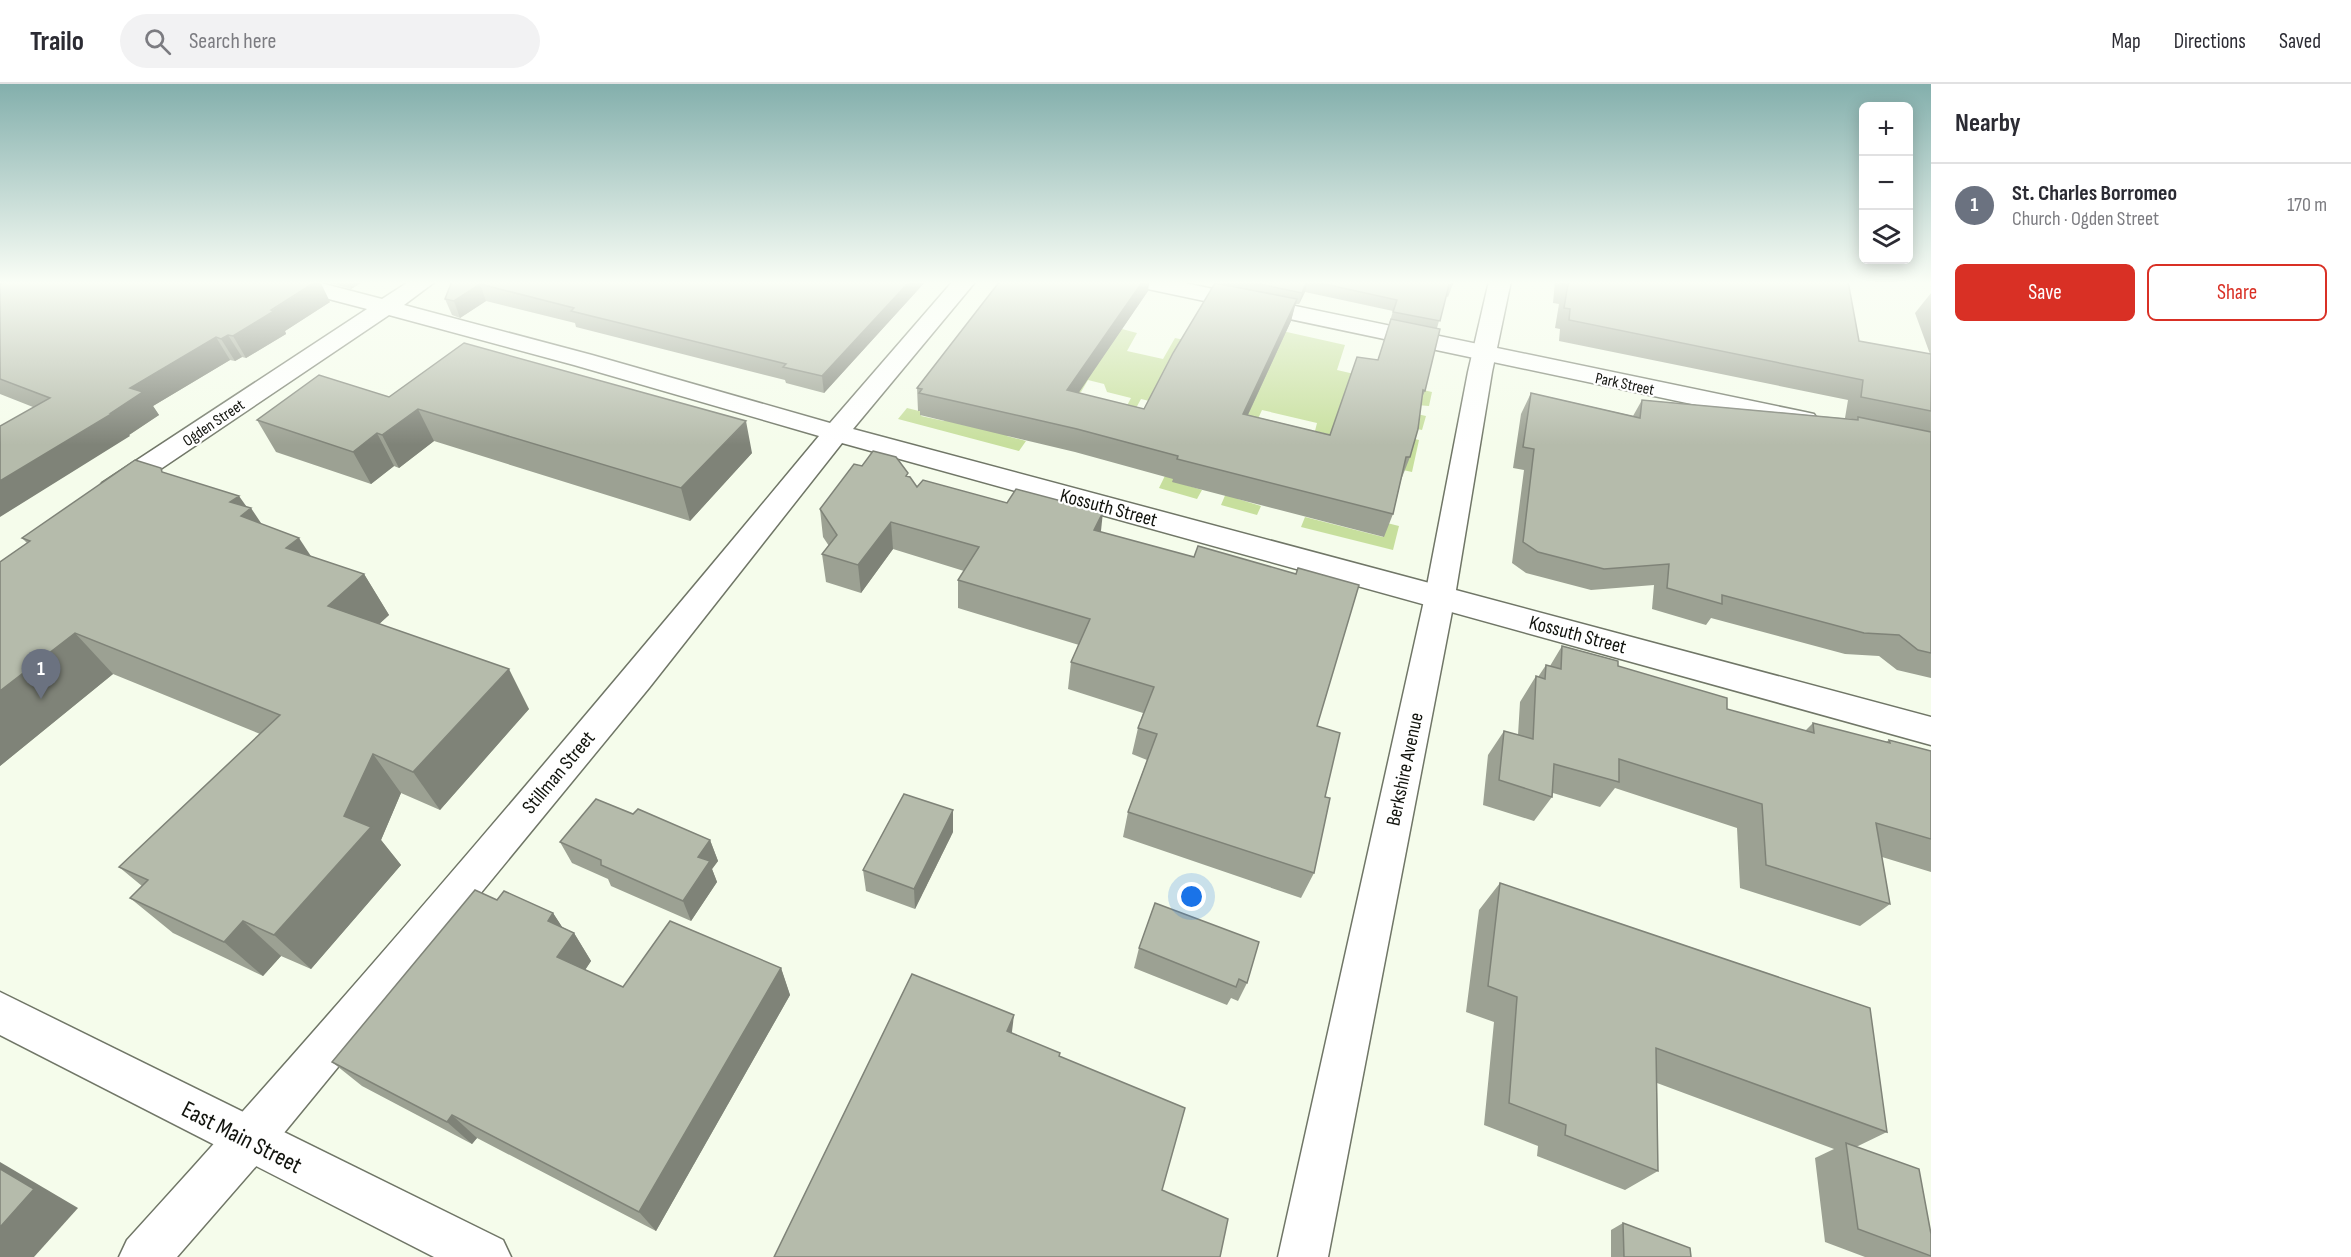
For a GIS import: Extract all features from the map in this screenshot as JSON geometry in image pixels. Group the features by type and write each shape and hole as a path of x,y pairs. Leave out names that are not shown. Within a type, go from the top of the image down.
{"street":[{"name":"Ogden Street","path":"89,504 343,336"},
{"name":"Kossuth Street","path":"493,336 836,433 1931,731"},
{"name":"Stillman Street","path":"144,1257 249,1140 637,679 918,336"},
{"name":"Park Street","path":"1402,336 1828,425"},
{"name":"Berkshire Avenue","path":"1303,1257 1440,596 1488,336"},
{"name":"East Main Street","path":"0,1013 486,1257"}],"green space":[{"path":"1105,336 1135,336 1127,351 1163,359 1175,338 1189,341 1211,336 1303,336 1345,345 1337,370 1432,392 1429,406 1355,400 1426,416 1422,430 1413,428 1411,438 1419,440 1412,472 1403,470 1407,453 1315,431 1317,423 1262,410 1252,432 1173,481 1202,490 1197,499 1159,488 1196,412 1141,399 1114,448 1121,417 1131,398 1107,392 1104,384 1088,380 1081,392 1007,436 1026,441 1019,451 898,419 907,408 923,412 921,416 944,421 965,392"},
{"path":"1249,439 1246,480 1238,499 1261,506 1257,515 1221,505"},
{"path":"1305,517 1383,537 1387,523 1399,526 1393,550 1301,527"}],"building":[{"path":"0,336 227,336 221,339 216,337 130,388 143,392 111,413 113,413 0,481 0,426 50,398 0,379"},
{"path":"671,336 859,336 822,376 783,367 786,364"},
{"path":"958,336 1105,336 1067,390 1144,409 1183,336 1280,336 1243,414 1330,435 1357,357 1378,360 1386,336 1438,336 1425,391 1423,390 1418,429 1410,457 1406,457 1393,514 1177,459 1178,456 1077,429 919,393 922,389 917,388"},
{"path":"1646,336 1858,336 1859,341 1931,354 1931,411 1861,397 1863,380"},
{"path":"464,343 746,421 681,488 418,409 382,435 377,433 353,452 257,420 319,375 389,397"},
{"path":"1531,393 1640,418 1642,400 1858,420 1858,417 1931,432 1931,653 1918,650 1899,635 1864,633 1722,595 1722,604 1667,588 1669,564 1604,569 1538,552 1523,542 1534,449 1523,447"},
{"path":"873,451 896,457 908,473 906,476 910,477 917,487 923,480 1007,503 1016,489 1103,512 1094,530 1194,557 1198,546 1296,574 1298,568 1359,585 1317,726 1340,733 1325,797 1330,798 1314,873 1128,812 1157,734 1138,728 1154,687 1071,662 1090,619 958,580 979,547 891,522 858,565 822,554 837,535 820,509 854,464 862,466"},
{"path":"135,460 161,468 162,472 239,496 230,502 251,508 241,516 299,538 286,548 364,574 328,606 509,669 413,772 373,754 344,816 371,827 274,935 243,921 224,942 130,898 148,880 119,867 280,715 75,633 0,691 0,562 30,541 22,538"},
{"path":"1562,646 1618,661 1618,666 1727,698 1727,709 1814,733 1813,723 1931,751 1931,839 1876,823 1890,904 1766,865 1762,804 1619,759 1619,782 1554,764 1552,797 1499,780 1504,731 1533,739 1536,676 1545,679 1546,665 1561,669"},
{"path":"904,794 953,810 914,889 863,870"},
{"path":"596,799 633,814 638,809 710,840 698,857 710,861 683,901 601,865 601,860 560,842"},
{"path":"1500,883 1870,1008 1887,1132 1656,1048 1658,1171 1565,1135 1566,1125 1509,1103 1517,997 1488,986"},
{"path":"475,890 497,900 504,891 553,913 548,921 574,933 557,957 623,987 670,921 781,968 639,1212 452,1115 447,1122 332,1062"},
{"path":"1155,903 1259,942 1247,983 1239,979 1236,987 1139,948"},
{"path":"912,974 1014,1015 1007,1031 1060,1053 1059,1056 1185,1108 1162,1190 1228,1219 1220,1257 774,1257"},
{"path":"1846,1143 1919,1169 1931,1234 1931,1256 1858,1229"},
{"path":"0,1169 34,1189 0,1227"},
{"path":"1623,1223 1690,1248 1691,1257 1624,1257"}],"place":[{"name":"St. Charles Borromeo","path":"41,699"}]}
